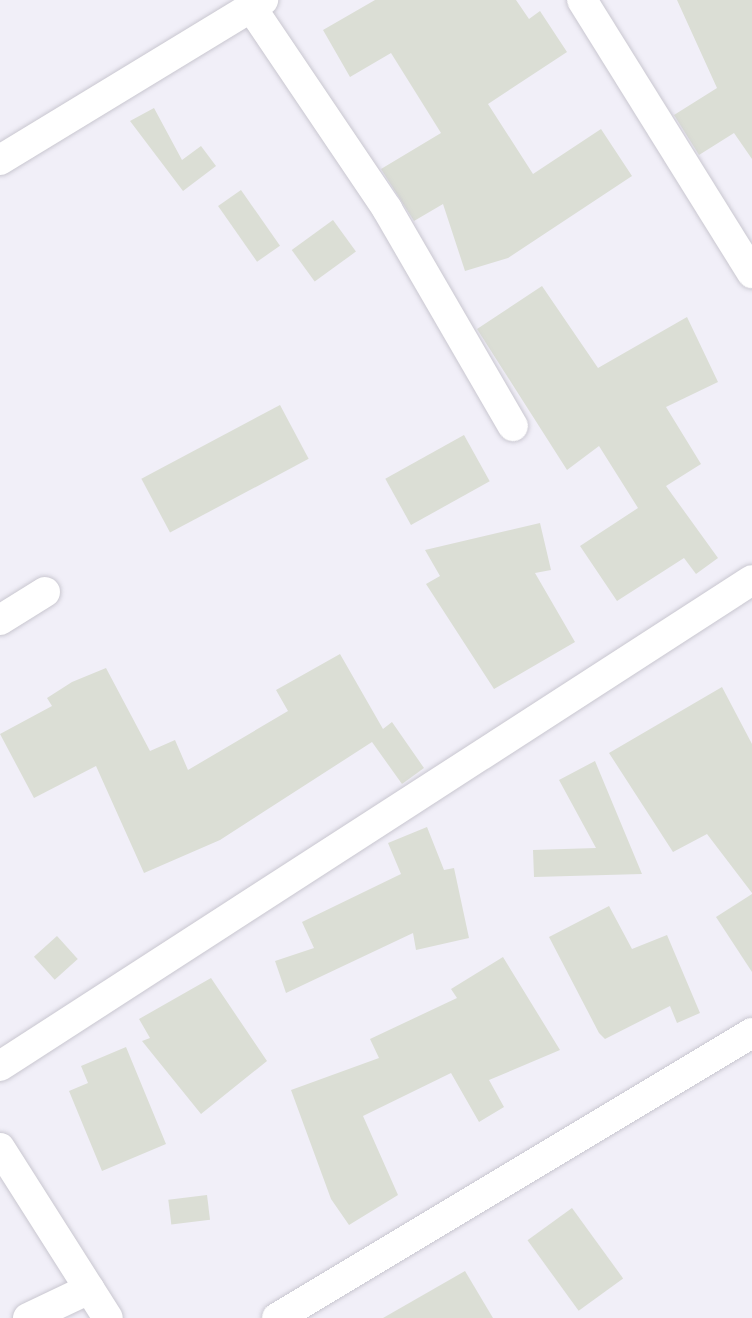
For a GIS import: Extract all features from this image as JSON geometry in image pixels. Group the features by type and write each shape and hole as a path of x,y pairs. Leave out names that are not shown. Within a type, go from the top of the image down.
{"street":[{"path":"582,0 752,273"},
{"path":"0,160 257,4 387,209 513,426"},
{"path":"0,1066 752,580"},
{"path":"0,620 44,592"},
{"path":"277,1318 752,1033"},
{"path":"0,1148 108,1318"},
{"path":"29,1318 89,1289"}],"building":[{"path":"375,0 516,0 529,19 540,11 567,52 488,104 533,174 601,129 632,176 508,258 465,271 443,204 414,221 381,169 441,133 391,53 350,77 323,30"},
{"path":"677,0 752,0 752,159 734,133 699,155 674,115 717,88"},
{"path":"154,108 182,160 201,146 216,166 183,191 130,121"},
{"path":"241,190 280,246 257,262 218,206"},
{"path":"333,220 356,252 315,282 292,250"},
{"path":"542,286 598,368 687,317 718,382 666,407 701,464 666,486 718,558 696,574 684,558 617,601 580,546 638,508 599,446 567,470 477,329"},
{"path":"280,405 309,459 170,533 141,479"},
{"path":"464,435 490,481 411,525 385,479"},
{"path":"540,523 551,570 535,573 575,642 494,689 426,584 440,576 425,550"},
{"path":"340,654 383,729 392,722 424,768 402,784 372,742 220,840 144,873 96,766 34,798 0,734 52,706 47,698 72,682 106,668 150,751 175,740 188,770 288,711 276,690"},
{"path":"722,687 752,744 752,893 707,834 673,852 609,753"},
{"path":"595,761 642,874 534,877 533,850 596,848 559,780"},
{"path":"427,827 444,870 454,868 469,938 416,950 413,933 286,993 275,961 314,948 302,922 401,874 388,843"},
{"path":"752,894 752,972 716,917"},
{"path":"609,906 632,949 667,935 700,1013 677,1023 670,1006 605,1039 599,1033 549,937"},
{"path":"57,936 78,959 55,980 34,957"},
{"path":"503,957 560,1050 489,1080 504,1107 479,1122 451,1073 363,1116 398,1195 349,1225 331,1199 291,1090 379,1058 370,1039 457,998 451,989"},
{"path":"211,978 267,1061 201,1114 142,1041 150,1038 139,1019"},
{"path":"126,1047 166,1144 102,1171 69,1091 88,1083 81,1066"},
{"path":"207,1195 210,1220 171,1225 168,1200"},
{"path":"572,1208 623,1278 579,1311 528,1240"},
{"path":"465,1271 493,1318 383,1318"}]}
